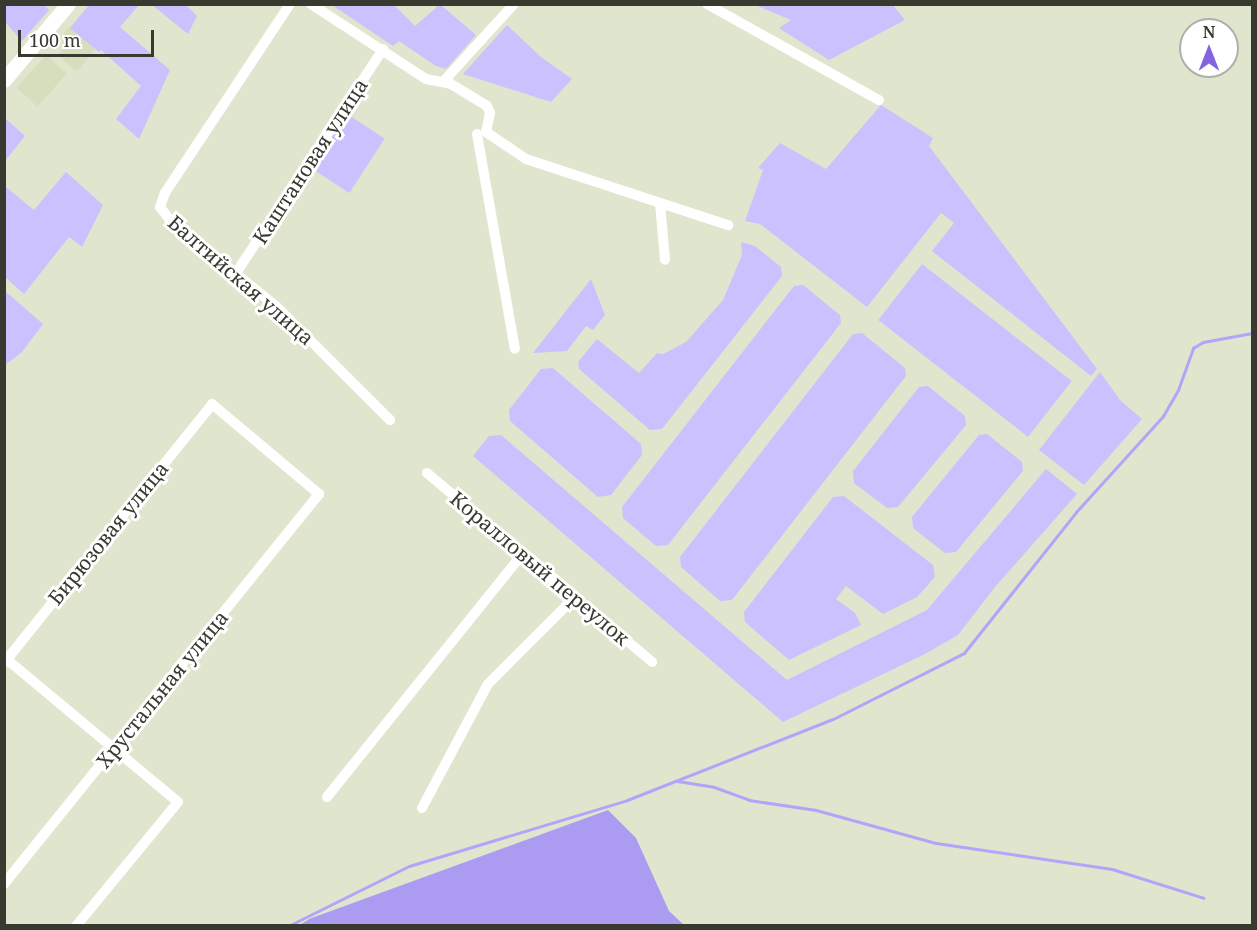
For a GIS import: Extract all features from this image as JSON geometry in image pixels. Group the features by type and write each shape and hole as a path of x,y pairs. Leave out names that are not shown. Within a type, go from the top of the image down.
{"main road":[{"path":"4,80 68,4"}],"street":[{"name":"Балтийская улица","path":"290,4 165,193 160,207 169,219 277,307 390,420"},
{"path":"443,82 514,4"},
{"path":"707,4 879,100"},
{"path":"313,5 426,79 443,82 487,106 490,113 486,132 526,159 728,225"},
{"name":"Каштановая улица","path":"236,273 383,49"},
{"path":"477,134 515,349"},
{"path":"660,203 665,260"},
{"name":"Бирюзовая улица","path":"5,660 212,404 319,494"},
{"name":"Коралловый переулок","path":"427,473 652,662"},
{"name":"Хрустальная улица","path":"4,884 319,494"},
{"path":"327,797 523,553"},
{"path":"422,808 488,684 575,597"},
{"path":"5,660 178,802 76,926"}],"shaded area":[{"path":"5,4 44,5 49,10 22,41 5,22"},
{"path":"89,5 139,5 120,27 170,70 139,139 116,119 141,86 101,50 99,52 70,28"},
{"path":"152,5 186,5 197,16 188,34"},
{"path":"332,5 394,5 415,26 437,7 435,5 441,5 476,35 446,69 436,66 399,41 393,46"},
{"path":"755,5 893,5 905,20 829,60 779,28 791,20"},
{"path":"507,25 541,57 572,79 551,102 463,74"},
{"path":"69,27 95,49 79,70 74,70 59,55 65,44 61,37"},
{"path":"46,55 67,74 37,106 17,88"},
{"path":"881,105 933,138 929,146 1097,369 1091,376 932,251 954,223 941,213 867,307 760,224 745,221 763,170 758,168 780,143 826,169"},
{"path":"347,114 385,139 349,193 312,169"},
{"path":"4,118 25,136 5,161"},
{"path":"66,172 103,205 82,247 69,237 24,294 5,277 5,186 34,210"},
{"path":"741,242 755,246 781,267 782,276 662,429 650,430 579,369 578,362 597,339 639,373 657,353 663,354 686,342 723,300 742,255"},
{"path":"922,264 1072,381 1028,437 878,320"},
{"path":"591,279 605,315 593,330 586,326 567,351 533,353"},
{"path":"803,285 840,315 841,323 668,545 656,546 623,518 622,507 794,286"},
{"path":"5,291 43,324 22,352 5,365"},
{"path":"862,333 905,368 906,376 732,600 720,601 681,567 680,557 853,334"},
{"path":"553,368 641,444 642,455 611,495 598,497 510,421 509,410 541,369"},
{"path":"1100,372 1120,400 1142,419 1084,485 1039,450"},
{"path":"928,386 965,416 966,425 898,507 887,508 854,483 853,471 919,387"},
{"path":"987,434 1022,462 1023,471 956,552 945,553 913,528 912,517 979,435"},
{"path":"501,435 787,680 927,610 1046,469 1077,494 995,587 958,635 925,654 783,722 473,456 489,436"},
{"path":"844,496 933,565 935,577 917,597 883,614 846,586 836,599 855,613 861,625 789,660 745,622 744,612 833,497"},
{"path":"608,810 636,838 669,911 684,925 300,925 309,919"}],"waterway":[{"path":"288,926 409,866 627,800 833,719 964,653 1076,512 1163,416 1178,390 1193,348 1203,342 1252,333"},
{"path":"677,781 714,787 749,800 816,810 936,843 1112,869 1204,898"}]}
